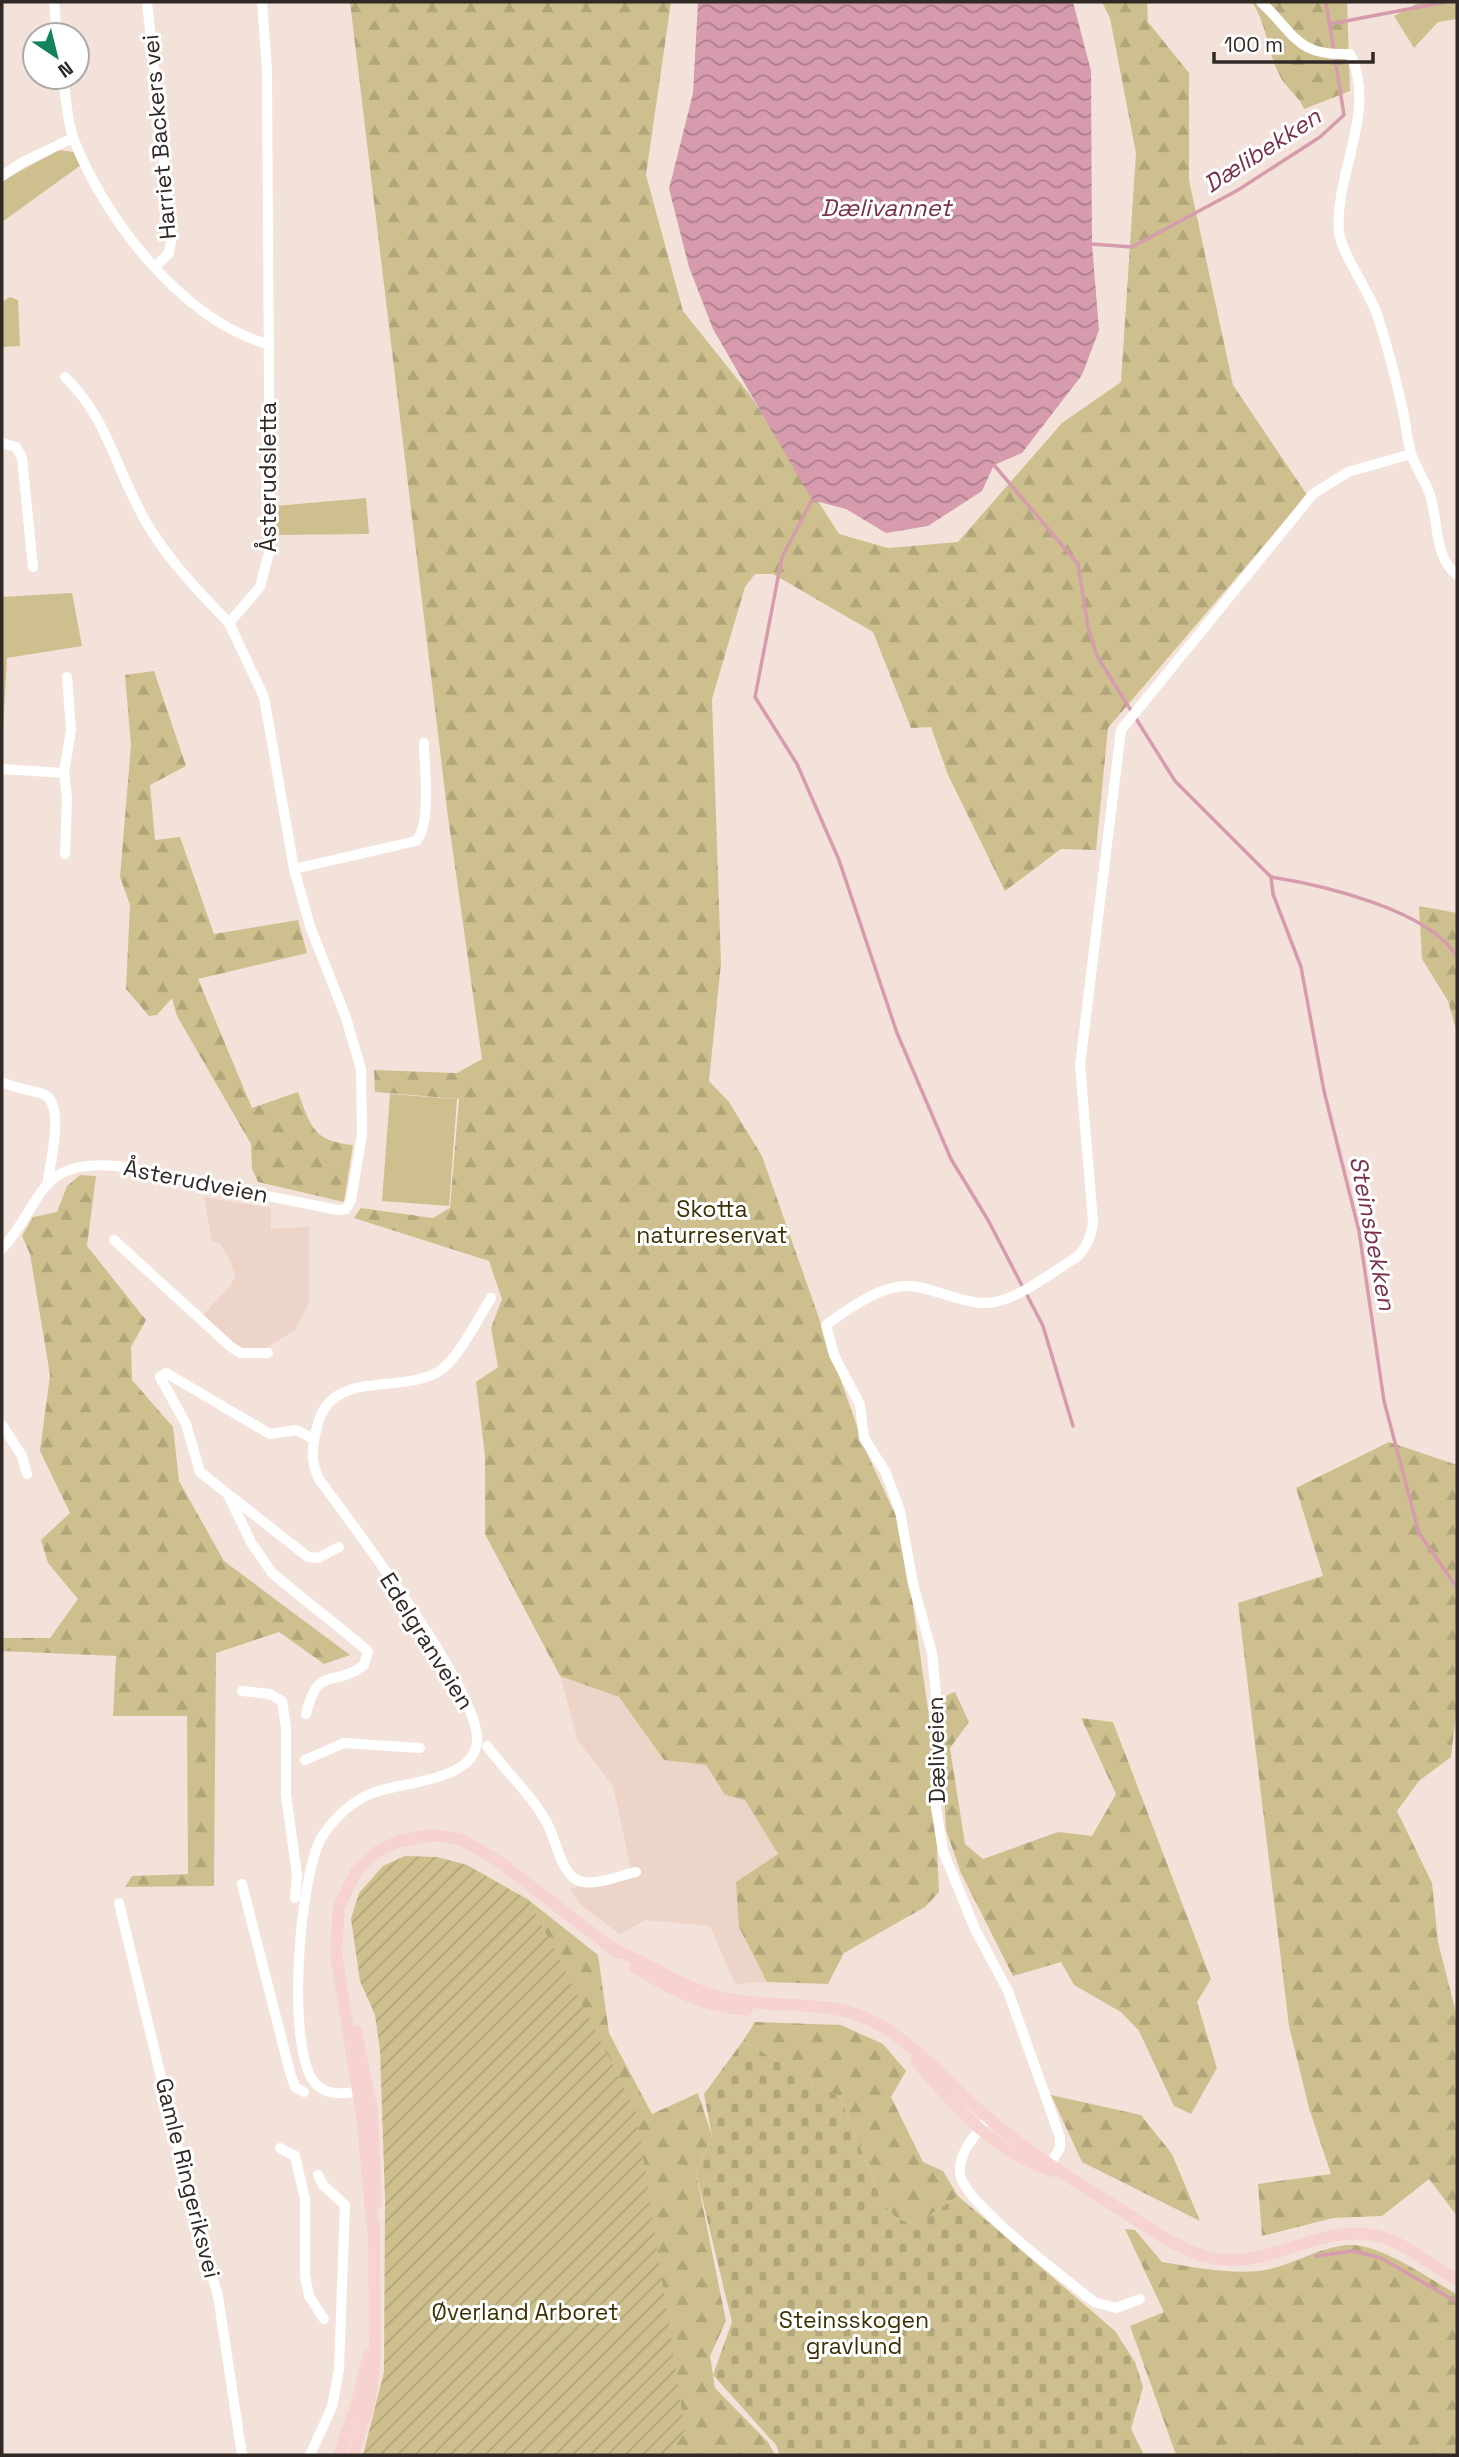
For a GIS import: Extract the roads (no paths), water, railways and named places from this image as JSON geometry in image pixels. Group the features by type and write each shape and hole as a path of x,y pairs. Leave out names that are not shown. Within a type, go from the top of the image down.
{"main road":[{"path":"353,2455 371,2392 376,2173 355,2028 347,2012 335,1954 339,1907 356,1872 375,1853 399,1841 432,1835 472,1844 658,1982 708,2004 780,2011 814,2007 844,2010 866,2017 903,2042 984,2123 1177,2245 1211,2258 1256,2260 1328,2238 1362,2234 1397,2244 1457,2279"},
{"path":"339,2455 373,2344"}],"street":[{"path":"54,2 56,21"},
{"name":"Harriet Backers vei","path":"147,2 172,236 169,253 155,267"},
{"name":"Åsterudsletta","path":"229,623 260,587 270,548 267,69 262,2"},
{"path":"1261,2 1295,39 1311,51 1350,54 1359,84 1358,106 1344,185 1340,241 1365,285 1377,315 1403,412 1411,454 1432,501 1441,554 1448,568 1457,575"},
{"path":"65,91 73,138 115,215 155,267 181,294 228,329 267,344"},
{"path":"2,176 23,162 73,138"},
{"path":"65,377 87,398 149,526 183,573 229,623 264,697 277,784 294,869 416,841 422,835 425,813 424,743"},
{"path":"2,443 16,447 22,458 33,568"},
{"name":"Dæliveien","path":"1049,2166 1060,2148 1060,2137 1009,1991 975,1929 951,1873 939,1835 936,1808 939,1726 933,1666 913,1584 900,1511 886,1473 864,1438 860,1405 834,1355 826,1325 882,1291 901,1286 914,1286 981,1303 1008,1298 1077,1257 1085,1249 1093,1222 1080,1065 1121,730 1313,494 1348,472 1411,454"},
{"path":"65,854 67,798 64,772 71,730 66,677"},
{"path":"2,769 64,772"},
{"name":"Åsterudveien","path":"48,1181 66,1170 85,1166 117,1166 346,1209 351,1200 362,1135 361,1069 346,1018 310,926 294,869"},
{"path":"2,1083 15,1089 45,1095 54,1102 57,1115 48,1181 2,1249"},
{"path":"114,1240 231,1347 241,1353 268,1353"},
{"path":"339,1547 318,1558 308,1557 200,1472 186,1424 160,1382 160,1377 166,1373 270,1434 296,1430 314,1439 320,1413 340,1393 422,1378 435,1374 448,1364 491,1298"},
{"path":"2,1425 22,1456 27,1474"},
{"name":"Edelgranveien","path":"314,1439 311,1452 319,1479 416,1616 476,1722 478,1743 468,1761 442,1776 372,1793 353,1803 321,1838 311,1870 298,1961 303,2058 311,2077 323,2089 340,2094 364,2091"},
{"path":"225,1490 251,1542 272,1573 368,1651 365,1665 358,1670 323,1679 318,1684 306,1714"},
{"path":"242,1691 270,1694 282,1701 286,1728 286,1795 296,1875 295,1898"},
{"path":"305,1760 344,1743 420,1748"},
{"path":"487,1746 529,1793 548,1825 567,1869 576,1880 586,1883 636,1872"},
{"path":"242,1884 291,2076 295,2087 304,2092"},
{"name":"Gamle Ringeriksvei","path":"119,1903 192,2206 218,2296 242,2455"},
{"path":"984,2123 964,2153 960,2177 979,2207 1094,2302 1115,2308 1140,2299"},
{"path":"280,2148 295,2156 303,2186 307,2286 316,2311 324,2319"},
{"path":"310,2455 332,2407 339,2369 339,2324 344,2303 345,2205 323,2185 318,2175"}],"water":[{"name":"Dælivannet","path":"698,2 1073,2 1091,71 1092,244 1099,330 1082,375 1022,453 994,465 982,491 928,526 886,533 846,509 812,500 713,329 689,267 669,189 693,93"}],"waterway":[{"name":"Dælibekken","path":"1092,244 1132,247 1238,190 1320,137 1344,115 1326,2"},
{"path":"1330,24 1445,2"},
{"path":"994,465 1078,564 1088,627 1097,656 1175,781 1271,877"},
{"path":"812,500 782,557 755,697 797,764 839,860 897,1033 951,1159 988,1220 1043,1326 1073,1426"},
{"name":"Steinsbekken","path":"1271,877 1273,894 1301,967 1324,1091 1359,1231 1384,1401 1419,1533 1457,1588"},
{"path":"1271,877 1345,893 1400,913 1443,940 1457,957"},
{"path":"1316,2256 1353,2251 1381,2258 1457,2302"}],"park label":[{"name":"Skotta naturreservat","path":"712,1222"},
{"name":"Øverland Arboret","path":"525,2312"},
{"name":"Steinsskogen gravlund","path":"854,2333"}]}
